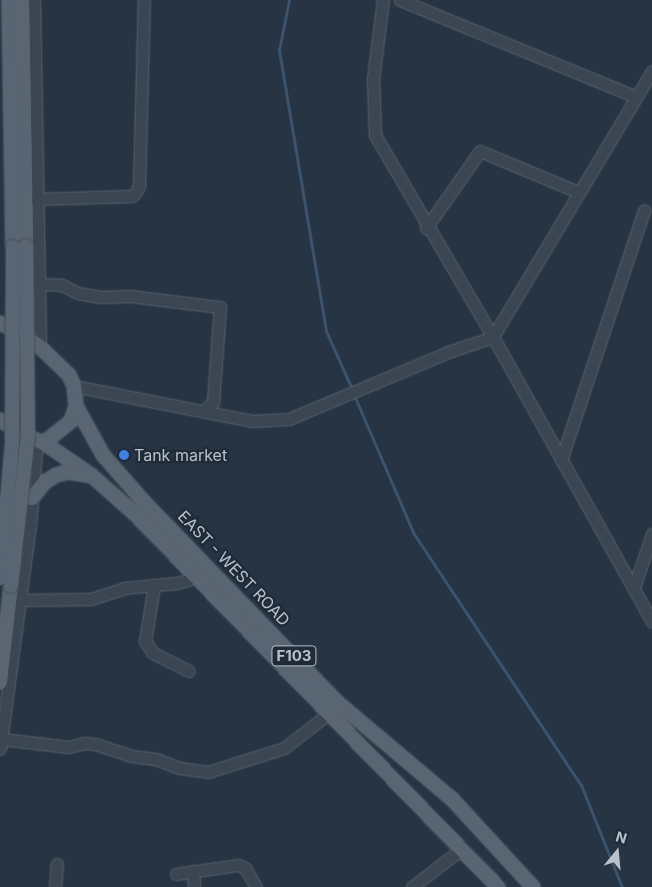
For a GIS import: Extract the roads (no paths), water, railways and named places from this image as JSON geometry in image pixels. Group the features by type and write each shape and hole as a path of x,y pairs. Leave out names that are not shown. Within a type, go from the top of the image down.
{"main road":[{"path":"9,0 20,246"},
{"path":"0,682 20,246 22,0"},
{"path":"0,323 40,347 69,374 74,386 76,406 71,421 41,441"},
{"name":"EAST - WEST ROAD","path":"76,406 103,455 336,701 452,799 533,887"},
{"name":"EAST - WEST ROAD","path":"0,420 41,441 91,475 195,574 328,714 498,887"},
{"path":"32,498 44,482 56,475 68,472 91,475"},
{"path":"255,637 264,624"}],"street":[{"path":"34,0 35,199 40,347"},
{"path":"35,199 132,196 136,192 139,186 144,0"},
{"path":"383,0 373,79 373,128 378,142 426,228 493,337 652,622"},
{"path":"400,0 636,96"},
{"path":"74,386 205,410 252,422 289,419 451,351 493,337 652,71"},
{"path":"426,228 480,151 578,192"},
{"path":"561,460 644,210"},
{"path":"38,284 62,285 78,293 101,297 130,296 220,307 213,402 205,410"},
{"path":"41,441 1,744 70,747 84,743 95,744 131,756 156,759 180,768 208,772 284,748 328,714"},
{"path":"634,587 652,534"},
{"path":"21,600 91,598 124,588 188,580 195,574"},
{"path":"154,585 145,642 153,653 190,671"},
{"path":"412,887 460,850"},
{"path":"55,887 57,864"},
{"path":"176,874 238,864 245,868 256,887"},
{"path":"193,871 194,887"}],"waterway":[{"path":"289,0 279,50 326,331 352,389"},
{"path":"354,395 414,534 581,785 622,887"}],"place":[{"name":"Tank market","path":"124,455"}]}
